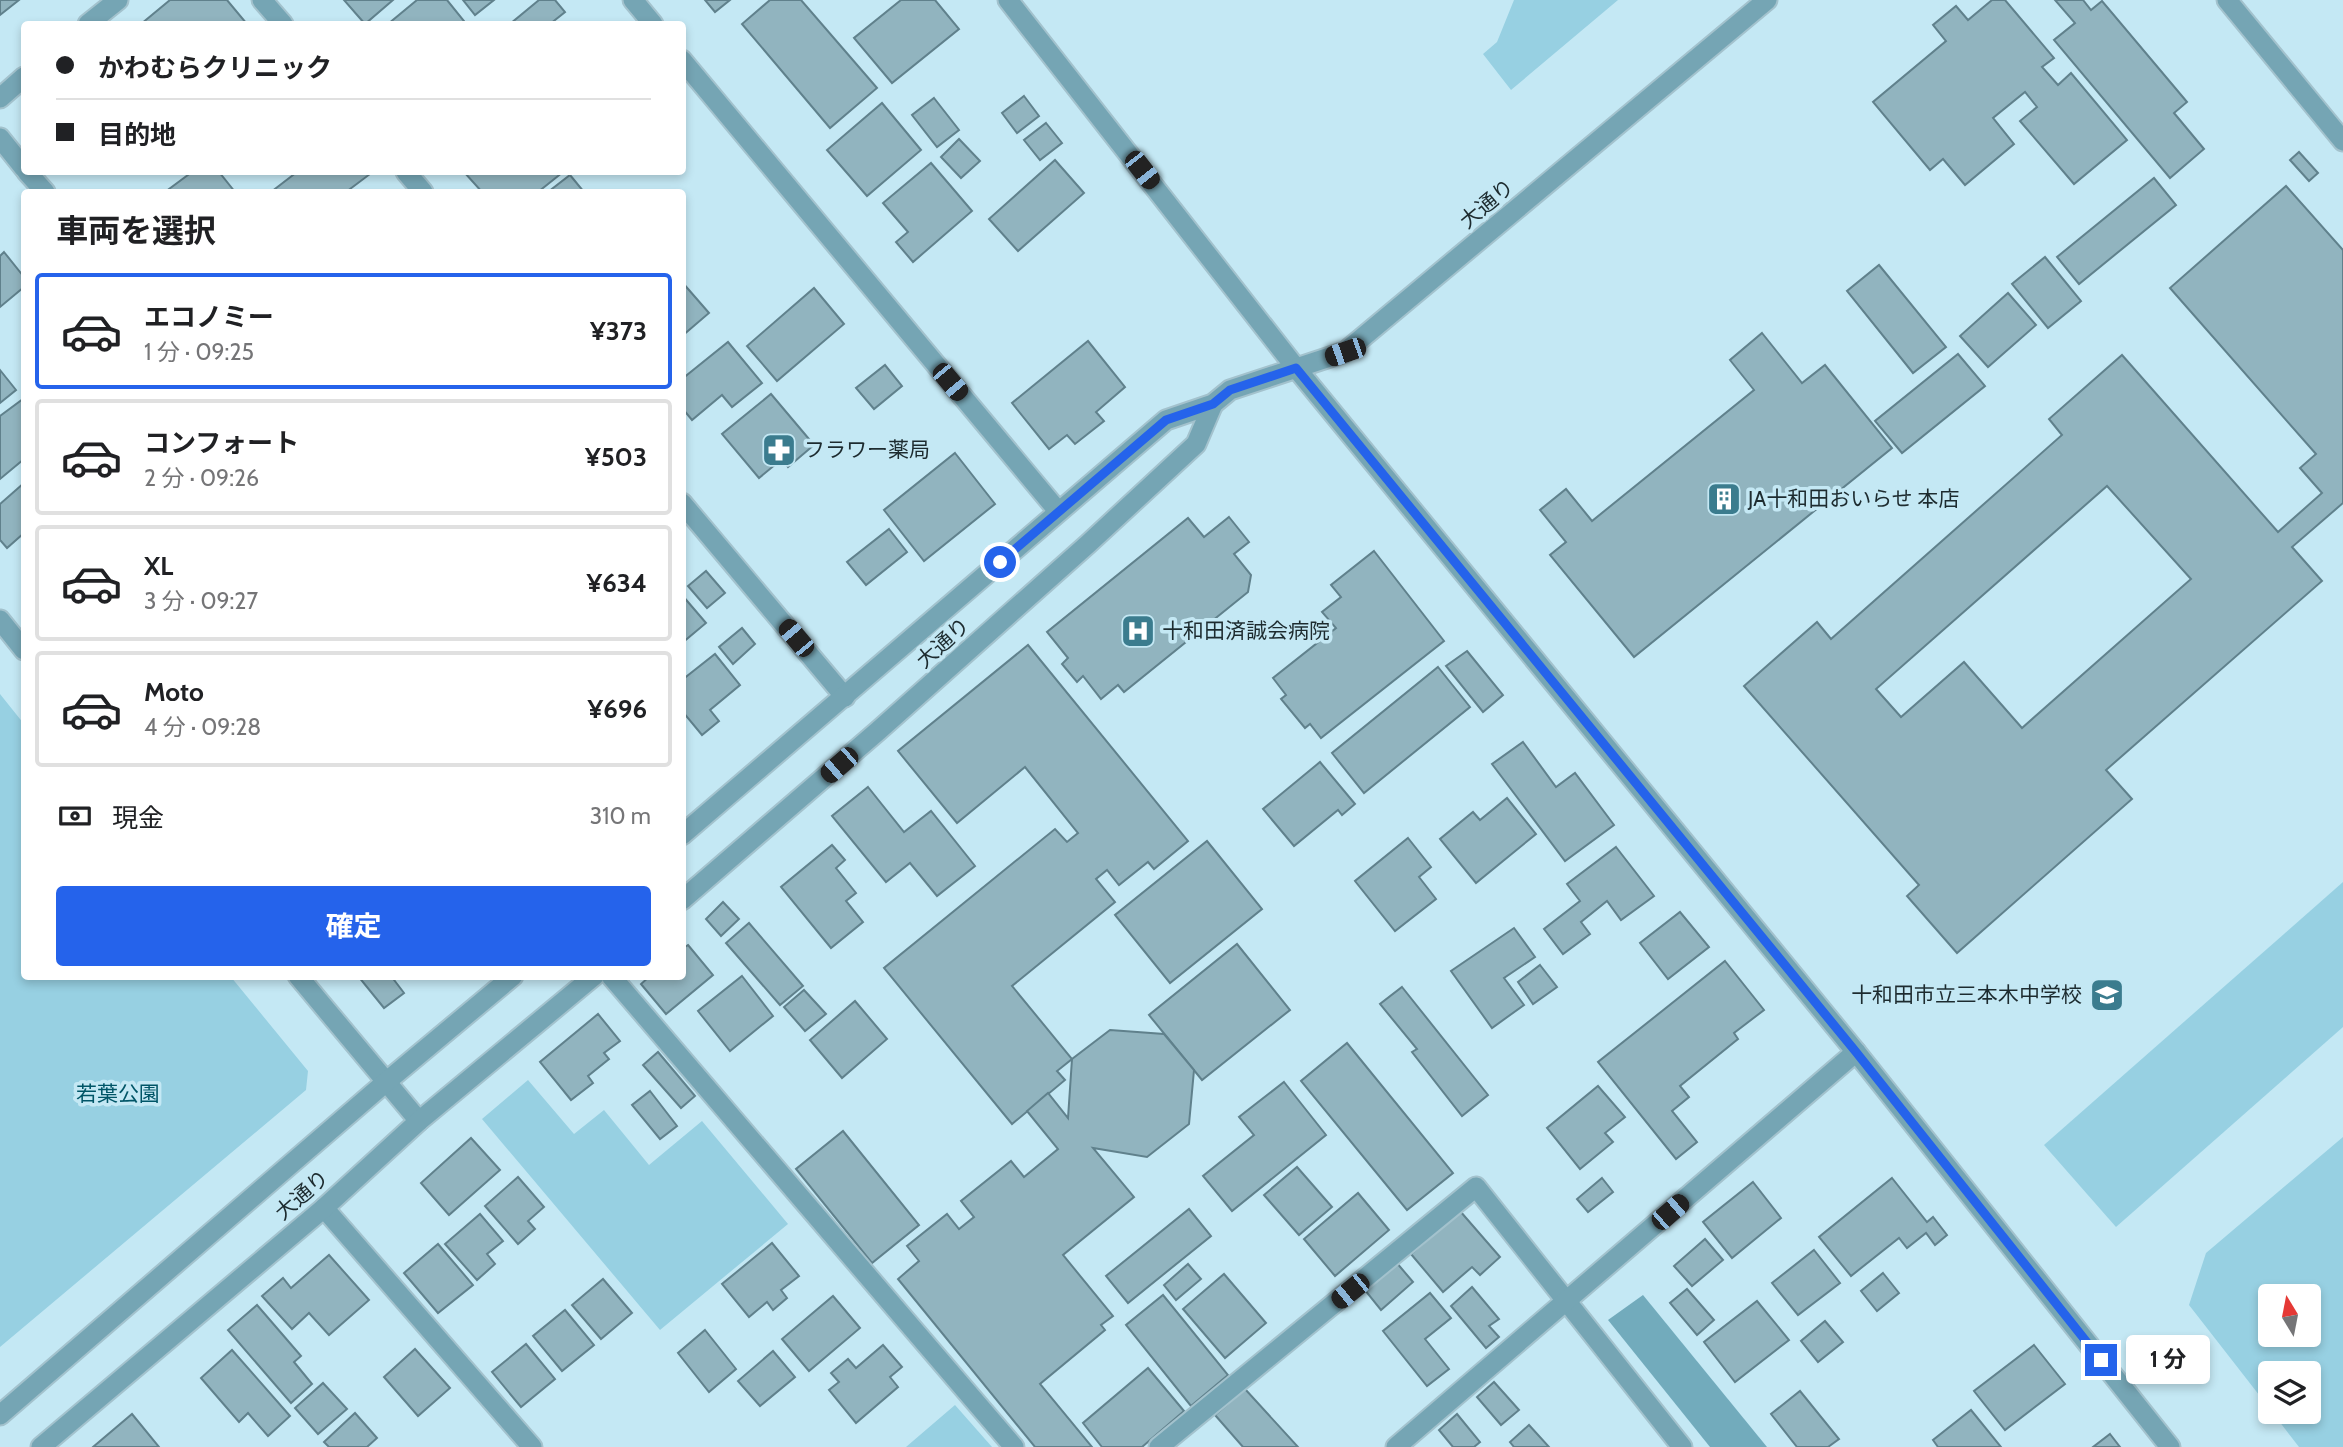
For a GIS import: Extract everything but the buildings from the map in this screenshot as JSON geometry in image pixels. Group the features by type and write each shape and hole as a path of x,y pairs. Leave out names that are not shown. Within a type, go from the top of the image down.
{"street":[{"path":"92,21 118,0"},
{"path":"262,0 280,21"},
{"path":"633,0 650,21"},
{"path":"1009,0 1296,368 1856,1052 2170,1447"},
{"name":"大通り","path":"686,832 1166,420 1213,404 1230,390 1345,352 1768,0"},
{"path":"2227,0 2343,141"},
{"path":"686,65 1058,511"},
{"path":"0,98 21,80"},
{"path":"0,138 21,164"},
{"path":"30,175 42,189"},
{"path":"409,175 420,189"},
{"name":"大通り","path":"686,897 1038,589 1196,444 1213,404"},
{"path":"686,508 845,697"},
{"path":"0,620 21,645"},
{"path":"301,980 419,1121"},
{"name":"大通り","path":"0,1415 508,980"},
{"name":"大通り","path":"41,1447 324,1208 419,1121 589,980"},
{"path":"614,980 1014,1447"},
{"path":"1396,1447 1856,1052"},
{"path":"1159,1447 1476,1186 1682,1447"},
{"path":"324,1208 532,1447"}],"green space":[{"path":"1514,0 1618,0 1511,90 1483,54 1497,42"},
{"name":"若葉公園","path":"0,694 21,720 21,980 233,980 308,1071 306,1090 0,1347"},
{"path":"2343,882 2343,1027 2116,1227 2044,1145"},
{"path":"528,1080 574,1134 604,1110 649,1165 702,1121 788,1224 660,1330 482,1119"},
{"path":"2343,1137 2343,1447 2299,1447 2281,1424 2321,1424 2321,1361 2258,1361 2258,1394 2189,1305 2206,1253"},
{"path":"955,1405 992,1447 906,1447"}],"shaded area":[{"path":"1643,1295 1767,1447 1710,1447 1608,1320"}],"place":[{"name":"フラワー薬局","path":"779,450"},
{"name":"JA十和田おいらせ 本店","path":"1724,499"},
{"name":"十和田済誠会病院","path":"1138,631"},
{"name":"十和田市立三本木中学校","path":"2107,995"}],"route":[{"path":"1000,562 1166,420 1213,404 1230,390 1296,368 1856,1052 2101,1360"}]}
